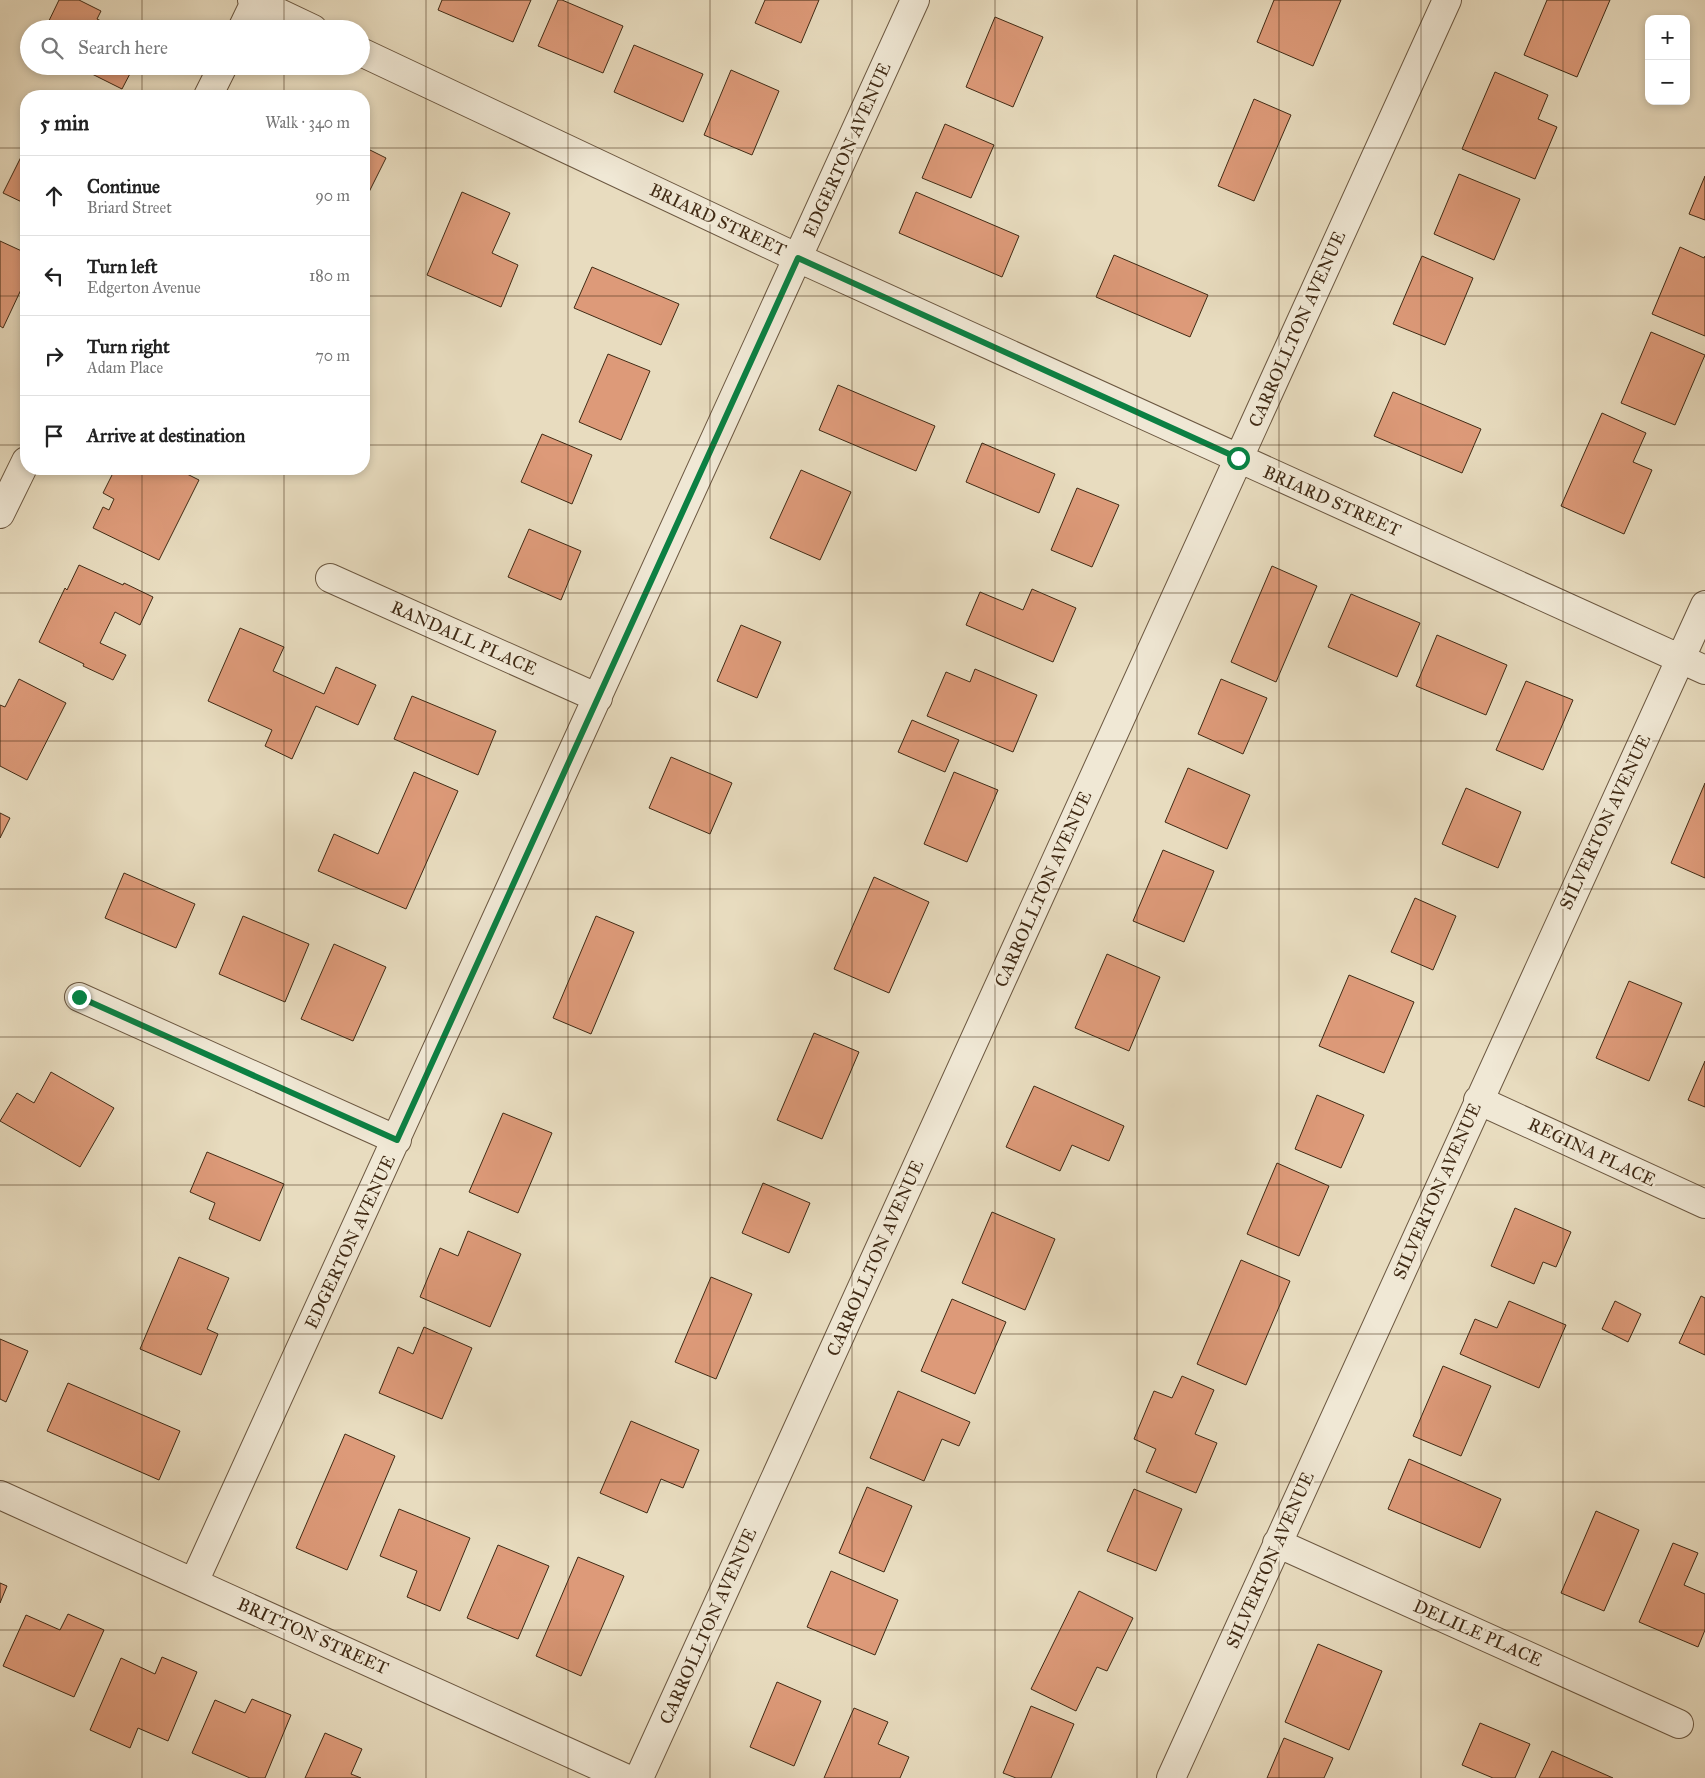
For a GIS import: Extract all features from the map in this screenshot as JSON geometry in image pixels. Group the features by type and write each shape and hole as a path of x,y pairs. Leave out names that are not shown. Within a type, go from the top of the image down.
{"street":[{"name":"EDGERTON AVENUE","path":"194,1582 915,0"},
{"name":"CARROLLTON AVENUE","path":"639,1778 1447,0"},
{"path":"246,20 255,1 294,20"},
{"name":"BRIARD STREET","path":"370,56 798,258 1705,670"},
{"path":"211,90 218,75"},
{"path":"0,514 20,473"},
{"name":"RANDALL PLACE","path":"330,578 598,698"},
{"name":"SILVERTON AVENUE","path":"1171,1778 1705,604"},
{"path":"79,997 397,1140"},
{"name":"REGINA PLACE","path":"1478,1100 1705,1204"},
{"name":"BRITTON STREET","path":"0,1495 625,1778"},
{"name":"DELILE PLACE","path":"1277,1543 1679,1724"}],"building":[{"path":"59,0 79,0 101,11 97,19 99,20 49,20"},
{"path":"442,0 531,0 513,42 438,10"},
{"path":"558,0 623,26 603,73 538,46"},
{"path":"765,0 819,0 801,43 755,23"},
{"path":"1274,0 1341,0 1313,66 1257,42"},
{"path":"1547,0 1610,0 1577,77 1524,55"},
{"path":"995,17 1043,37 1013,107 966,87"},
{"path":"634,45 703,74 683,122 614,92"},
{"path":"731,70 779,91 752,155 704,135"},
{"path":"1495,72 1548,95 1538,119 1557,127 1535,179 1462,149"},
{"path":"94,75 129,75 122,89"},
{"path":"1254,99 1291,115 1254,201 1218,186"},
{"path":"945,124 994,145 971,198 922,178"},
{"path":"370,150 386,158 370,190"},
{"path":"20,159 20,201 3,193"},
{"path":"1459,174 1520,199 1494,260 1434,234"},
{"path":"1705,176 1705,220 1689,214"},
{"path":"462,192 510,213 492,253 518,265 501,307 427,275"},
{"path":"916,192 1019,236 1002,277 899,233"},
{"path":"0,241 20,250 20,292 3,328 0,326"},
{"path":"1680,247 1704,258 1705,256 1705,336 1652,314"},
{"path":"1114,255 1208,295 1190,337 1096,297"},
{"path":"1422,256 1473,278 1445,345 1393,324"},
{"path":"592,267 679,304 661,345 574,308"},
{"path":"1651,332 1705,355 1675,425 1621,403"},
{"path":"608,354 650,371 621,440 579,422"},
{"path":"838,385 935,426 916,471 819,430"},
{"path":"1393,392 1481,429 1462,473 1374,436"},
{"path":"1602,413 1646,433 1633,462 1652,470 1624,534 1561,506"},
{"path":"542,434 592,455 572,504 521,482"},
{"path":"982,443 1055,474 1039,513 966,482"},
{"path":"801,470 851,492 820,560 770,538"},
{"path":"112,475 189,475 199,480 159,560 93,528 103,507 109,510 114,499 103,493"},
{"path":"1077,488 1119,505 1092,567 1051,550"},
{"path":"529,529 581,551 561,600 508,577"},
{"path":"79,565 153,597 140,625 115,612 100,643 126,655 113,680 39,642 65,588 67,590"},
{"path":"1272,566 1317,586 1276,682 1231,662"},
{"path":"1032,589 1076,608 1053,662 966,625 980,592 1023,610"},
{"path":"1351,594 1420,623 1397,677 1328,647"},
{"path":"741,625 781,642 757,698 717,681"},
{"path":"240,628 284,647 273,671 324,694 336,667 376,685 358,725 316,706 292,759 265,746 272,730 208,701"},
{"path":"1437,635 1507,665 1486,715 1416,686"},
{"path":"975,669 1037,695 1013,752 927,716 946,672 970,682"},
{"path":"19,679 66,703 27,780 0,766 0,705 5,707"},
{"path":"1221,679 1267,698 1243,754 1198,734"},
{"path":"1526,681 1573,700 1543,770 1496,750"},
{"path":"412,696 496,731 478,775 394,739"},
{"path":"912,720 959,740 945,772 898,752"},
{"path":"671,757 732,783 710,834 649,808"},
{"path":"1188,768 1250,795 1227,849 1165,822"},
{"path":"414,772 458,791 406,909 318,871 334,834 378,854"},
{"path":"954,772 998,790 967,862 924,844"},
{"path":"1705,783 1705,878 1671,863"},
{"path":"1466,788 1521,812 1498,868 1442,844"},
{"path":"0,813 10,818 0,838"},
{"path":"1163,850 1214,871 1184,942 1133,921"},
{"path":"124,873 195,904 176,948 105,918"},
{"path":"874,877 929,902 889,993 834,969"},
{"path":"1415,898 1456,916 1433,970 1391,952"},
{"path":"243,916 309,944 285,1002 219,974"},
{"path":"596,916 634,932 591,1034 553,1018"},
{"path":"334,944 386,967 353,1041 301,1019"},
{"path":"1107,954 1160,977 1129,1051 1075,1028"},
{"path":"1349,975 1414,1002 1384,1073 1319,1046"},
{"path":"1629,981 1682,1003 1649,1081 1596,1058"},
{"path":"814,1033 859,1052 822,1139 777,1120"},
{"path":"1705,1061 1705,1107 1688,1100"},
{"path":"51,1072 114,1108 80,1167 0,1121 17,1093 34,1103"},
{"path":"1034,1086 1124,1126 1109,1161 1072,1145 1060,1171 1006,1147"},
{"path":"1317,1095 1364,1115 1341,1168 1295,1149"},
{"path":"503,1113 552,1133 518,1213 469,1192"},
{"path":"207,1152 284,1184 260,1241 209,1219 215,1203 190,1192"},
{"path":"1277,1163 1329,1186 1299,1256 1247,1234"},
{"path":"763,1183 810,1203 789,1253 742,1233"},
{"path":"1515,1208 1571,1232 1556,1267 1543,1262 1534,1284 1491,1266"},
{"path":"992,1212 1055,1239 1025,1310 962,1283"},
{"path":"468,1231 521,1254 490,1327 420,1297 440,1248 458,1256"},
{"path":"179,1257 229,1278 207,1329 218,1334 201,1375 140,1349"},
{"path":"1241,1260 1290,1281 1246,1385 1197,1364"},
{"path":"711,1277 752,1294 716,1379 675,1362"},
{"path":"1701,1296 1705,1298 1705,1355 1679,1343"},
{"path":"952,1299 1006,1322 975,1394 921,1371"},
{"path":"1509,1301 1566,1325 1539,1388 1460,1354 1475,1319 1497,1328"},
{"path":"1615,1301 1641,1314 1628,1342 1602,1329"},
{"path":"424,1327 472,1348 442,1419 379,1393 398,1347 413,1354"},
{"path":"0,1339 28,1351 6,1402 0,1399"},
{"path":"1443,1366 1491,1386 1461,1456 1413,1436"},
{"path":"1182,1376 1214,1390 1195,1434 1217,1443 1196,1493 1146,1472 1156,1449 1134,1439 1154,1391 1172,1398"},
{"path":"68,1383 180,1431 159,1480 47,1431"},
{"path":"898,1391 970,1422 959,1446 942,1439 924,1481 870,1458"},
{"path":"631,1421 699,1450 683,1488 661,1479 647,1513 600,1493"},
{"path":"345,1434 395,1456 347,1570 296,1548"},
{"path":"1409,1459 1501,1499 1480,1548 1388,1509"},
{"path":"867,1487 912,1506 884,1572 839,1553"},
{"path":"1134,1489 1182,1509 1156,1571 1107,1551"},
{"path":"399,1509 470,1538 440,1611 407,1597 417,1571 380,1556"},
{"path":"1596,1511 1639,1530 1604,1611 1561,1593"},
{"path":"1673,1543 1698,1553 1684,1585 1705,1594 1705,1630 1698,1647 1639,1622"},
{"path":"498,1545 549,1566 518,1639 467,1618"},
{"path":"578,1557 624,1576 581,1676 536,1656"},
{"path":"831,1571 898,1600 875,1655 807,1627"},
{"path":"0,1583 7,1586 0,1603"},
{"path":"1079,1591 1133,1618 1107,1671 1097,1667 1076,1711 1031,1689"},
{"path":"68,1614 104,1630 74,1697 3,1666 26,1615 60,1630"},
{"path":"1318,1644 1382,1671 1349,1750 1285,1722"},
{"path":"162,1657 197,1672 168,1741 138,1728 130,1748 90,1730 121,1658 155,1674"},
{"path":"777,1682 821,1701 794,1766 750,1747"},
{"path":"252,1699 291,1715 265,1778 250,1778 192,1753 215,1700 245,1713"},
{"path":"1031,1706 1074,1724 1051,1778 1016,1778 1003,1773"},
{"path":"854,1708 888,1722 878,1744 909,1757 900,1778 824,1778"},
{"path":"1480,1723 1530,1744 1515,1778 1493,1778 1462,1765"},
{"path":"325,1733 362,1749 351,1774 361,1778 305,1778"},
{"path":"1284,1738 1333,1758 1324,1778 1267,1778"},
{"path":"1552,1751 1613,1778 1539,1778"}],"route":[{"path":"79,997 397,1140 798,258 1238,458"}]}
